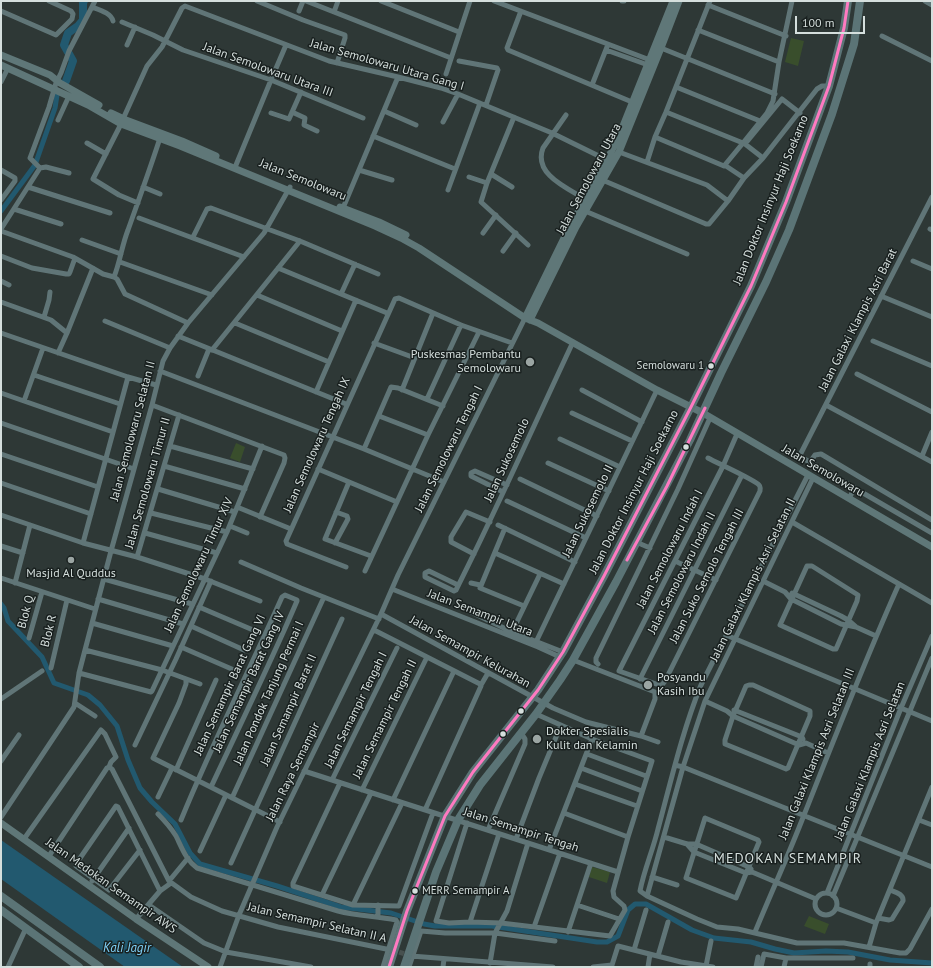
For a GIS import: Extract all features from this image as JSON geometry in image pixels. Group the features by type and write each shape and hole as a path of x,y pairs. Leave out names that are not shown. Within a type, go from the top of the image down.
{"main road":[{"name":"Jalan Semolowaru Utara","path":"528,317 585,199 618,152 661,48 673,1"},
{"name":"Jalan Semolowaru Utara","path":"528,317 600,179 673,1"},
{"name":"Jalan Doktor Insinyur Haji Soekarno","path":"389,967 407,911 445,816 473,772 532,698 562,654 691,407 751,286 786,202 829,86 844,28 848,1"},
{"name":"Jalan Doktor Insinyur Haji Soekarno","path":"404,967 419,928 420,916 436,872 458,820 480,784 536,714 573,660 667,486 766,282 789,230 826,133 854,44 860,1"},
{"path":"1,54 50,75 60,88"},
{"path":"4,66 60,88"},
{"name":"Jalan Semolowaru","path":"60,88 92,107 160,138 181,144 402,236"},
{"name":"Jalan Semolowaru","path":"122,121 236,165 289,189 379,222 436,254 538,323 657,390 702,413 810,477 852,493 932,547"},
{"path":"792,184 797,189 802,190 805,188"},
{"path":"786,202 791,200 798,206"},
{"path":"612,559 618,564 625,564"},
{"path":"604,576 612,575 616,582"},
{"name":"Jalan Medokan Semampir AWS","path":"1,823 49,856 91,882 136,919 208,967"},
{"path":"1,896 100,967"},
{"path":"1,910 80,967"},
{"path":"51,946 57,937"}],"street":[{"path":"1,11 56,35 72,19 73,14 71,11 49,1"},
{"path":"69,174 46,167 38,167 30,160 60,88 75,38 96,1"},
{"path":"257,1 345,35 337,63"},
{"path":"300,11 304,1 451,58"},
{"path":"334,12 338,1"},
{"path":"381,1 459,32"},
{"path":"446,74 470,1"},
{"path":"494,1 607,47 649,62"},
{"path":"744,144 771,106 775,94 779,62 786,36 792,1"},
{"path":"924,1 932,5"},
{"path":"647,162 655,137 709,3 786,36"},
{"path":"138,203 119,195 93,179 148,66 160,51 184,5"},
{"name":"Jalan Semolowaru Utara Gang I","path":"184,5 286,45 337,63 441,88 458,94 514,117 607,160"},
{"path":"92,7 109,14 113,21"},
{"path":"521,11 507,48 508,50 632,102"},
{"name":"Jalan Semolowaru Utara III","path":"122,22 183,50 271,80 363,118"},
{"path":"127,45 135,27"},
{"path":"698,30 779,62"},
{"path":"882,36 932,60"},
{"path":"236,165 286,45"},
{"path":"592,85 607,47"},
{"path":"661,48 775,94"},
{"path":"459,61 498,68 486,105"},
{"path":"1,82 4,66"},
{"path":"342,208 398,77"},
{"path":"600,179 708,224 711,223 744,178 763,158 819,88 829,86"},
{"path":"676,87 760,121"},
{"path":"58,120 60,88"},
{"path":"271,113 289,120 301,92"},
{"path":"443,122 458,94"},
{"path":"725,166 782,99 800,113"},
{"path":"448,190 480,103"},
{"path":"384,110 416,125"},
{"path":"292,112 305,118 304,125 317,131"},
{"path":"666,112 744,144 763,158"},
{"path":"566,115 543,148 541,153 542,160 550,176 585,199"},
{"path":"514,117 487,183 481,202 516,233 528,246"},
{"path":"373,136 455,169"},
{"path":"655,137 725,166 744,178"},
{"path":"114,277 120,262 128,230 160,138"},
{"path":"87,143 106,154"},
{"path":"618,152 707,185 728,201"},
{"path":"38,167 28,187 1,230 75,258 107,276 114,277 125,294 188,323"},
{"path":"1,170 15,178 15,181 1,200"},
{"path":"359,170 392,180"},
{"path":"491,174 512,187"},
{"path":"469,177 487,183"},
{"path":"28,187 110,213"},
{"path":"143,187 160,194"},
{"name":"Jalan Semolowaru Selatan II","path":"1,817 72,710 75,702 79,673 95,609 163,361 170,348 188,323 267,228 289,189"},
{"name":"Jalan Galaxi Klampis Asri Barat","path":"810,462 801,457 801,452 932,197"},
{"path":"193,237 207,209 209,208 267,228 378,274"},
{"path":"14,209 61,224"},
{"path":"585,210 687,254"},
{"path":"483,234 496,215"},
{"path":"139,218 244,257"},
{"path":"503,251 516,233"},
{"path":"82,240 121,254"},
{"path":"198,376 211,350 235,323 300,241"},
{"path":"1,256 32,268 66,274 69,274 75,258"},
{"path":"913,261 932,269"},
{"path":"120,262 212,295"},
{"path":"341,294 355,264"},
{"path":"58,353 93,268"},
{"path":"278,268 387,313"},
{"path":"1,280 10,285"},
{"path":"44,317 50,292"},
{"path":"257,295 342,331"},
{"path":"881,296 932,317"},
{"name":"Jalan Semolowaru Tengah IX","path":"346,567 286,543 290,528 318,469 387,313 395,299 398,298 433,313"},
{"path":"316,392 356,300"},
{"path":"1,302 51,320 67,333"},
{"path":"402,390 433,313 479,332 512,343"},
{"name":"Jalan Semolowaru Tengah I","path":"392,589 512,343 528,317"},
{"path":"105,321 170,348"},
{"path":"235,323 329,362"},
{"path":"427,399 461,325"},
{"path":"365,571 428,435 479,332"},
{"path":"1,333 128,377 156,385"},
{"path":"178,336 346,404"},
{"path":"873,341 932,366"},
{"name":"Jalan Sukosemolo","path":"458,585 490,522 573,342"},
{"path":"374,343 415,358"},
{"path":"24,401 43,348"},
{"path":"160,370 413,468 444,482"},
{"path":"857,374 932,412"},
{"path":"34,375 120,404"},
{"name":"Jalan Semolowaru Selatan II","path":"83,543 128,377"},
{"path":"364,449 390,388 395,387 443,406"},
{"path":"582,390 642,422"},
{"name":"Jalan Sukosemolo II","path":"536,642 657,390"},
{"path":"1,393 113,432"},
{"path":"152,405 283,455 285,458 260,517"},
{"path":"826,405 932,462"},
{"path":"572,413 632,441"},
{"name":"Jalan Semolowaru Timur II","path":"137,557 179,415"},
{"path":"379,416 428,435"},
{"path":"598,664 596,662 596,658 650,548 710,418"},
{"path":"1,423 134,469"},
{"path":"922,456 932,432"},
{"name":"Jalan Semolowaru Indah I","path":"619,671 723,466 737,434"},
{"path":"560,439 620,467"},
{"path":"170,446 253,469"},
{"name":"Jalan Semolowaru Timur XIV","path":"79,673 151,692 152,691 230,526 262,446"},
{"path":"1,454 98,487"},
{"path":"932,520 821,454 815,454 810,462 852,493 932,533"},
{"name":"Jalan Suko Semolo Tengah III","path":"619,671 640,679 661,685 663,684 760,491 760,486 757,483 708,458"},
{"path":"548,463 609,491"},
{"path":"164,466 245,488"},
{"path":"318,469 397,502"},
{"path":"503,492 471,476 471,473 475,471 506,485"},
{"name":"Jalan Semolowaru Indah II","path":"640,679 742,475"},
{"name":"Jalan Galaxi Klampis Asri Selatan II","path":"810,477 798,510 734,638 705,700 683,767 647,896 640,891 694,702 726,635 792,507 810,477"},
{"path":"520,479 597,516"},
{"path":"349,482 325,538 335,544 371,556"},
{"path":"1,483 91,514"},
{"path":"158,489 260,517 290,528"},
{"path":"508,501 586,538"},
{"path":"792,507 798,510"},
{"path":"335,544 348,520 347,516 336,512"},
{"path":"474,554 452,543 450,541 451,537 466,512 490,522"},
{"path":"151,513 227,532"},
{"path":"1,515 83,543 137,557 205,579 260,601"},
{"path":"792,522 932,603"},
{"path":"14,583 30,525"},
{"path":"498,525 574,562"},
{"path":"230,526 247,533"},
{"path":"480,586 505,528"},
{"path":"145,533 217,553"},
{"path":"636,542 650,548"},
{"path":"1,546 22,553"},
{"path":"495,554 564,584"},
{"path":"675,561 716,580"},
{"name":"Jalan Semampir Kelurahan","path":"241,562 324,597 380,617 488,673 543,704 570,716 586,722 641,736 658,742"},
{"path":"812,566 858,593 858,598 838,647 835,649 782,627 779,623 791,599 806,567 812,566"},
{"path":"428,571 458,585 454,591 425,577 425,572 428,571"},
{"path":"512,632 540,574"},
{"path":"1,578 95,609"},
{"path":"104,578 192,604"},
{"name":"Jalan Semolowaru Timur XIV","path":"135,745 211,581"},
{"path":"763,581 784,592 791,599 846,626 856,627"},
{"path":"471,583 480,586 481,589 524,606"},
{"name":"Jalan Galaxi Klampis Asri Selatan III","path":"755,932 804,816 854,688 899,584"},
{"name":"Jalan Raya Semampir","path":"220,967 256,874 304,771 374,630 392,589"},
{"name":"Jalan Semampir Utara","path":"392,589 538,647 562,654"},
{"name":"Blok Q","path":"29,638 42,592"},
{"path":"784,592 794,593 848,620 856,627 876,636"},
{"name":"Jalan Semampir Barat Gang IV","path":"211,787 248,706 279,644 297,602 297,600 285,595 282,597"},
{"name":"Jalan Semampir Barat Gang VI","path":"181,820 197,780 282,597"},
{"name":"Jalan Pondok Tanjung Permai I","path":"232,798 324,597"},
{"path":"98,599 183,624"},
{"name":"Blok R","path":"51,668 67,600"},
{"path":"199,607 253,630"},
{"path":"467,610 562,654"},
{"name":"Jalan Semampir Barat II","path":"231,863 342,619"},
{"path":"92,623 173,646"},
{"path":"191,626 244,650"},
{"path":"374,630 481,687"},
{"path":"726,635 932,721"},
{"name":"Jalan Galaxi Klampis Asri Selatan","path":"827,893 901,708 932,636"},
{"path":"181,647 234,670"},
{"name":"Jalan Semampir Tengah I","path":"332,780 397,648"},
{"path":"85,650 169,672 200,684"},
{"name":"Jalan Semampir Tengah II","path":"362,790 427,657"},
{"name":"Jalan Galaxi Klampis Asri Selatan","path":"834,896 932,658"},
{"path":"573,660 655,692 655,699 641,736"},
{"path":"1,699 42,671"},
{"path":"393,800 454,672"},
{"path":"425,810 488,673"},
{"path":"186,679 186,684 179,702 153,758 280,822"},
{"path":"158,797 174,769 216,680"},
{"path":"749,684 809,709 811,712 790,766 786,769 726,744 725,740 733,716 746,686 749,684"},
{"path":"705,700 727,711 733,716 799,745 806,744 828,753"},
{"path":"75,702 95,716"},
{"path":"727,711 736,710 802,738 806,744"},
{"path":"467,823 436,920 449,923 501,923 610,936 624,913 625,908 613,894 637,806 652,761 592,739 536,714"},
{"path":"516,839 539,778 561,726"},
{"path":"24,839 101,730 105,734 116,757 111,762 111,768 170,882"},
{"path":"488,830 525,744 525,739 521,733"},
{"path":"1,761 19,735"},
{"path":"550,850 592,739"},
{"path":"587,754 646,776"},
{"path":"675,765 932,867"},
{"path":"49,856 107,768 111,768"},
{"path":"581,768 642,791"},
{"name":"Jalan Semampir Tengah","path":"304,771 618,872"},
{"path":"340,782 292,885 353,905 400,906 433,813"},
{"path":"575,784 637,806"},
{"path":"869,947 877,920 932,787"},
{"path":"322,895 371,793"},
{"path":"200,851 226,795"},
{"path":"353,905 402,803"},
{"path":"140,850 109,890 91,882 76,866 114,808 118,807 140,850 160,891"},
{"path":"564,813 628,837"},
{"path":"158,814 172,830 191,864 197,868 252,883 338,911 352,914 378,916 397,921 383,967"},
{"path":"705,818 758,840 749,871 736,898 687,880 685,876 694,852 705,818"},
{"path":"919,820 932,825"},
{"path":"91,882 129,828"},
{"path":"470,922 499,834"},
{"path":"664,837 687,844 696,844 749,871"},
{"path":"490,963 496,931 506,911 528,843"},
{"path":"687,844 694,852 776,881 816,899"},
{"path":"534,927 560,853"},
{"path":"136,919 160,891 170,882 188,858"},
{"path":"568,932 591,863"},
{"path":"652,877 677,884"},
{"name":"Jalan Semampir Selatan II A","path":"170,882 196,900 222,911 278,926 389,950"},
{"path":"836,908 877,920 892,919 904,899 902,895 890,890"},
{"path":"827,893 834,896 836,902 836,908 832,913 822,913 816,906 816,899 820,894 827,893"},
{"path":"647,896 712,925 755,932 797,943 844,943 900,953 906,953 910,949 932,909"},
{"path":"149,905 204,943 226,952 311,967"},
{"path":"577,905 619,919"},
{"path":"378,906 378,916"},
{"path":"634,950 646,910"},
{"path":"658,956 668,922"},
{"path":"8,967 26,928"},
{"path":"409,967 410,956 420,933 419,928 452,934 496,931 555,941"},
{"path":"706,966 711,941"},
{"path":"593,967 612,965 618,946 713,967"},
{"path":"648,967 650,954"},
{"path":"761,967 764,954 786,958 853,958"},
{"path":"410,956 553,967"},
{"path":"756,967 758,957"},
{"path":"784,967 786,958"},
{"path":"443,967 444,959"}],"green space":[{"path":"791,38 804,41 798,66 785,62"},
{"path":"236,443 245,447 240,462 230,458"},
{"path":"592,867 610,872 607,883 589,877"},
{"path":"809,916 829,924 825,934 804,926"}],"water":[{"name":"Kali Jagir","path":"1,840 183,967 125,967 1,879"}],"waterway":[{"path":"66,81 73,61 64,45 68,33 78,26 83,20 84,1"},
{"path":"1,211 35,165 55,108 57,95"},
{"path":"1,604 4,608 8,621 42,657 54,683 88,695 100,705 117,726 128,760 140,788 175,824 190,853 200,864 277,886 341,907 391,913 435,926 492,926 597,942 607,942 618,936 628,910 635,904 646,904 692,930 714,938 751,942 794,953 826,951 848,952 890,960 932,963"}],"tunnel":[{"path":"392,950 408,955"}],"transit line":[{"path":"389,967 407,911 445,816 473,772 538,690 563,652 691,407 751,286 786,202 829,86 844,28 848,1"},
{"path":"627,560 667,486 705,408"}],"place":[{"name":"Puskesmas Pembantu Semolowaru","path":"530,362"},
{"name":"Semolowaru 1","path":"711,366"},
{"name":"Masjid Al Quddus","path":"71,560"},
{"name":"Posyandu Kasih Ibu","path":"648,685"},
{"name":"Dokter Spesialis Kulit dan Kelamin","path":"537,739"},
{"name":"MERR Semampir A","path":"415,891"}],"district":[{"name":"MEDOKAN SEMAMPIR","path":"788,859"}]}
